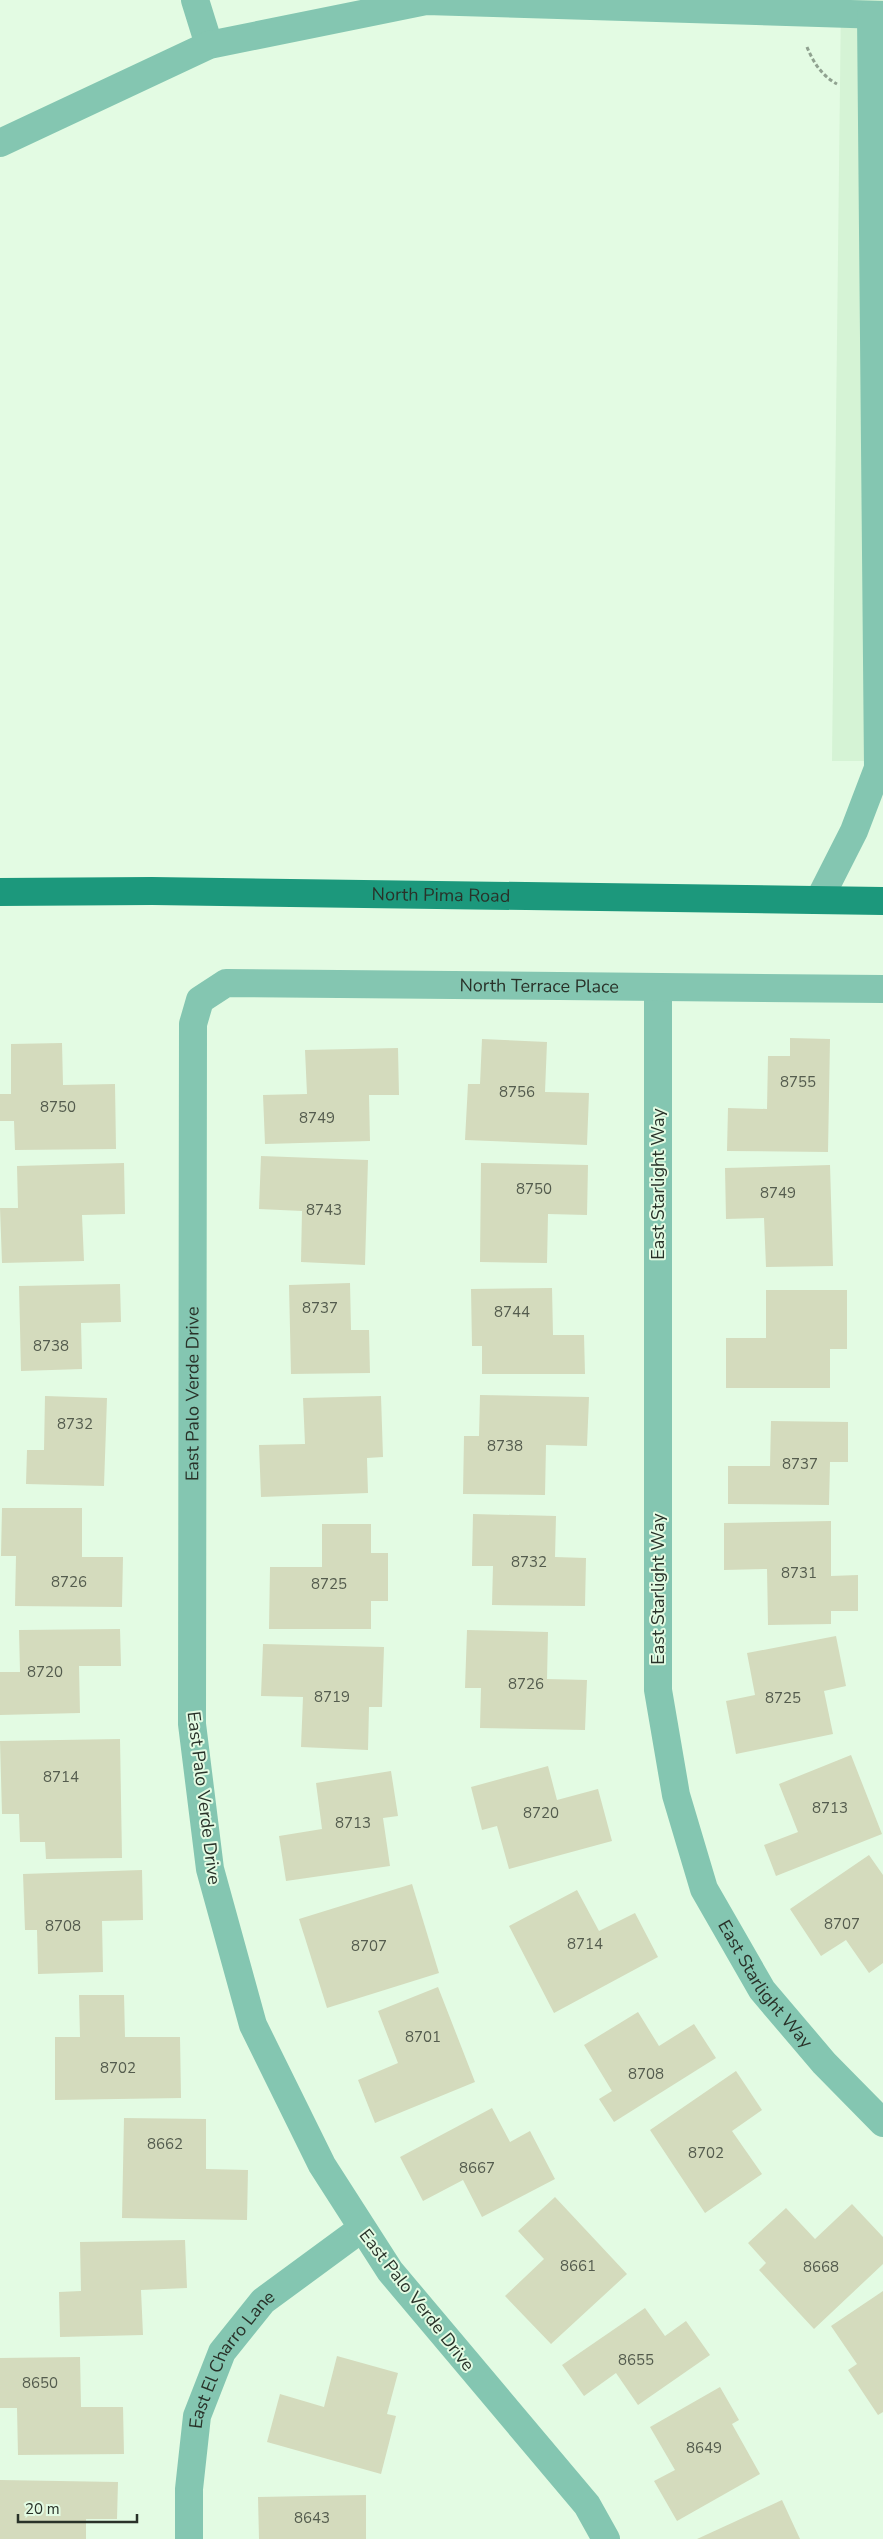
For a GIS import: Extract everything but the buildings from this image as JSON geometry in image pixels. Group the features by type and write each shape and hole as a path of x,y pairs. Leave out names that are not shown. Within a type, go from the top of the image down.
{"main road":[{"name":"North Pima Road","path":"0,892 152,891 883,901"}],"street":[{"path":"195,0 209,45"},
{"path":"0,143 209,45 426,1 696,4 802,13 877,15 871,95 880,774 820,900"},
{"name":"North Terrace Place","path":"200,1000 226,983 883,989"},
{"name":"East Starlight Way","path":"658,987 658,1690 676,1795 704,1889 762,1990 824,2063 883,2123"},
{"name":"East Palo Verde Drive","path":"200,1000 193,1024 192,1724 210,1869 253,2025 322,2165 361,2229 390,2271 587,2505 606,2539"},
{"name":"East El Charro Lane","path":"189,2539 189,2489 197,2416 222,2352 263,2301 361,2229"}],"path":[{"path":"802,13 803,37 812,60 829,80 851,92 871,95"}],"shaded area":[{"path":"841,0 883,0 883,761 832,761"}]}
